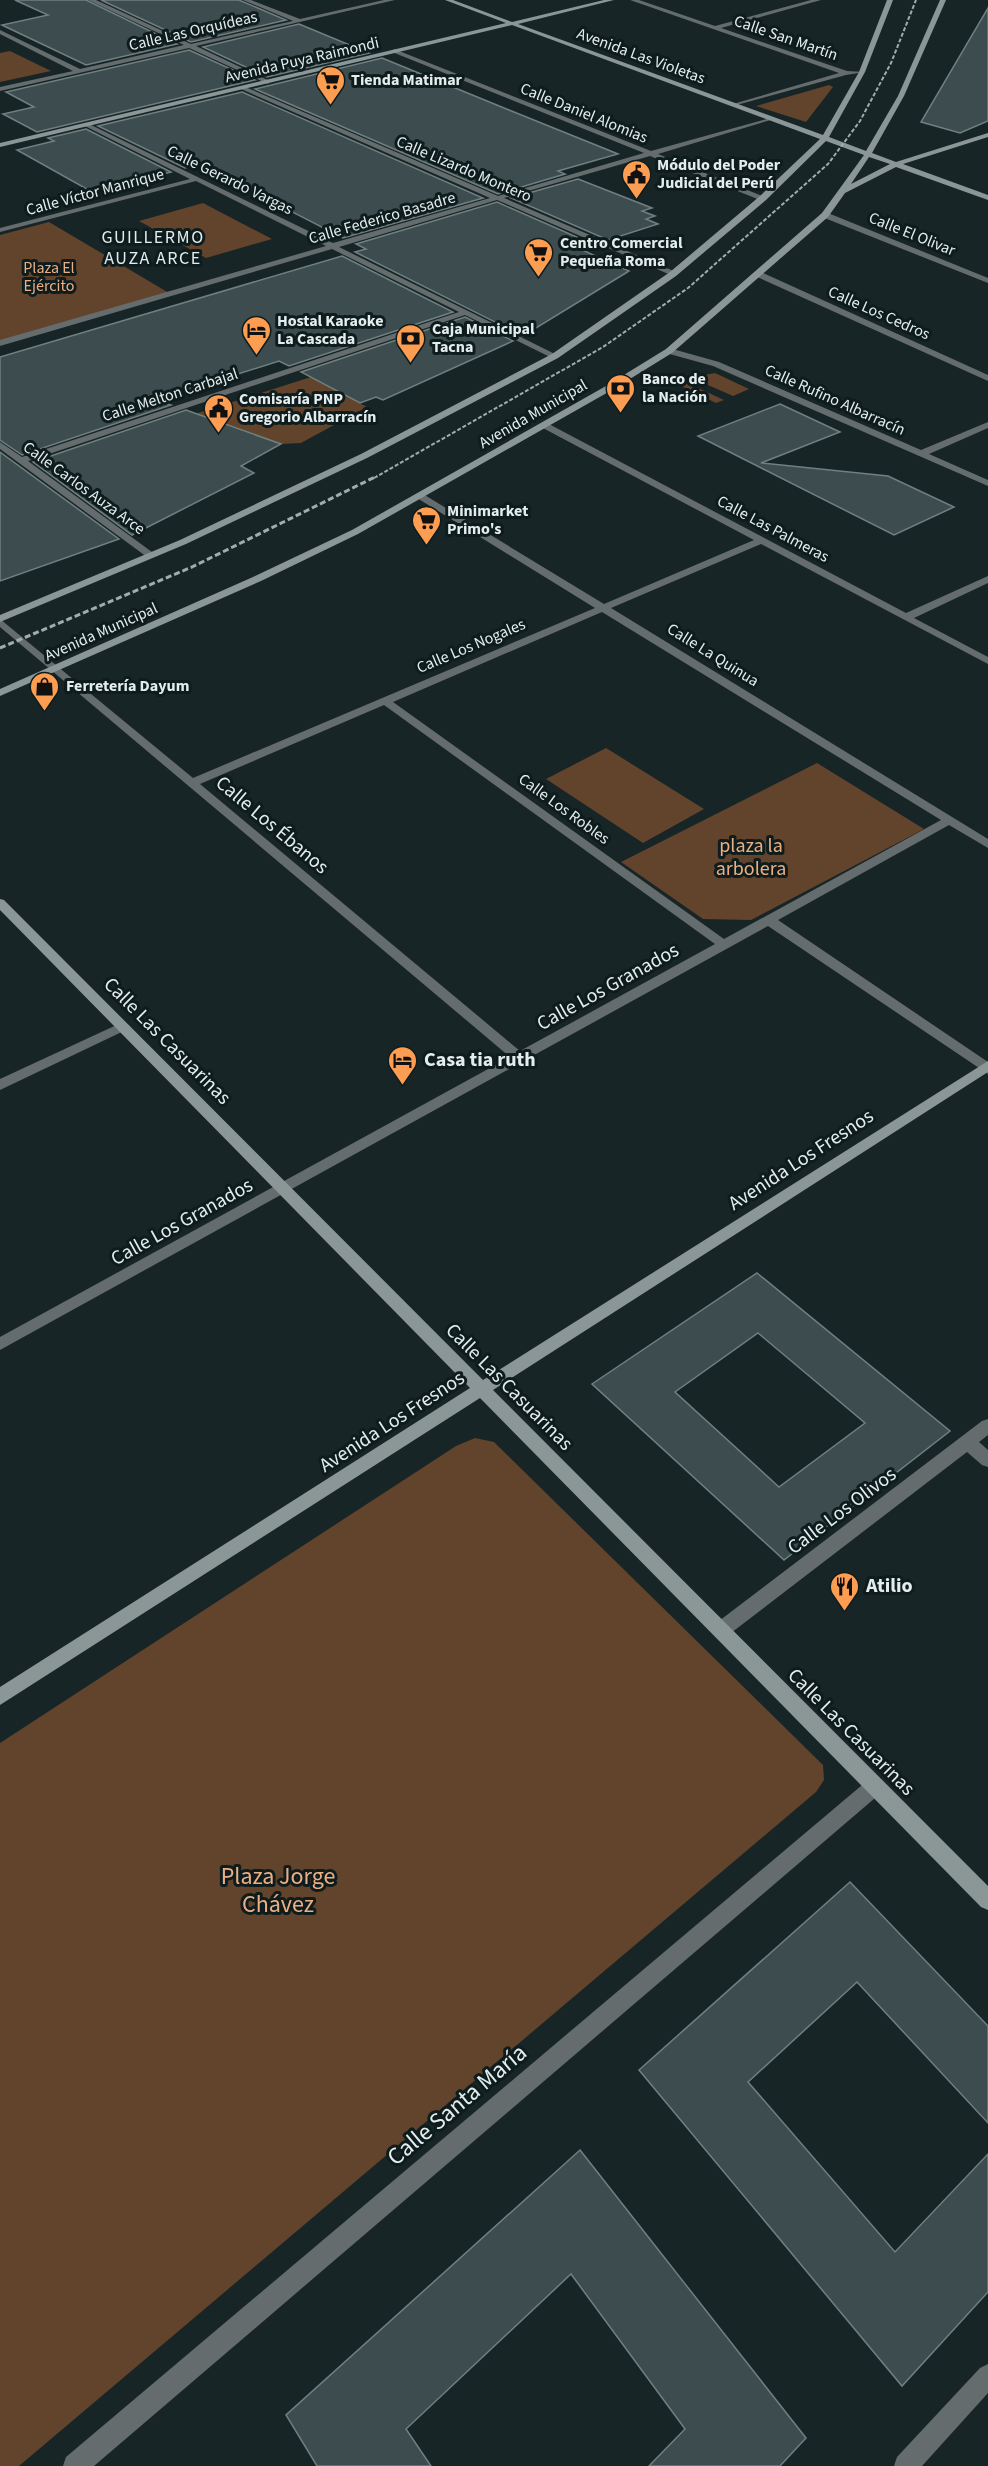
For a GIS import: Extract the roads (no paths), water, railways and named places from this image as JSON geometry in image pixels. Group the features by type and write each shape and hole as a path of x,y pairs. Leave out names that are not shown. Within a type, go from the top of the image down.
{"main road":[{"name":"Avenida Las Violetas","path":"448,0 988,198"},
{"name":"Avenida Puya Raimondi","path":"0,145 610,0"},
{"path":"0,620 151,555 364,456 555,356 673,274 764,198 825,138 862,72 890,0"},
{"name":"Avenida Municipal","path":"0,693 276,570 420,496 669,351 825,215 867,154 901,96 943,0"},
{"path":"841,192 896,164 988,135"},
{"name":"Calle Las Casuarinas","path":"0,903 988,1900"},
{"name":"Avenida Los Fresnos","path":"0,1697 987,1068"}],"street":[{"path":"91,0 268,82"},
{"path":"246,0 299,21"},
{"name":"Calle Las Orquídeas","path":"0,89 392,0"},
{"name":"Calle San Martín","path":"633,0 846,73 862,72"},
{"path":"715,28 818,0"},
{"path":"0,32 80,71"},
{"name":"Calle Daniel Alomias","path":"394,51 764,198"},
{"path":"735,105 846,73"},
{"name":"Calle Lizardo Montero","path":"243,88 673,274"},
{"name":"Calle Federico Basadre","path":"0,343 772,118"},
{"name":"Calle Gerardo Vargas","path":"87,125 555,356"},
{"name":"Calle Víctor Manrique","path":"0,230 197,179"},
{"name":"Calle El Olivar","path":"825,215 988,281"},
{"name":"Calle Los Cedros","path":"758,274 988,378"},
{"name":"Calle Melton Carbajal","path":"21,460 466,312"},
{"name":"Calle Rufino Albarracín","path":"669,351 716,364 988,483"},
{"name":"Calle Las Palmeras","path":"544,425 988,661"},
{"path":"920,454 988,425"},
{"name":"Calle Carlos Auza Arce","path":"0,445 151,555"},
{"name":"Calle La Quinua","path":"420,496 988,843"},
{"name":"Calle Los Nogales","path":"192,783 763,540"},
{"path":"907,617 988,579"},
{"name":"Calle Los Ébanos","path":"0,620 520,1058"},
{"name":"Calle Los Robles","path":"385,701 724,945"},
{"name":"Calle Los Granados","path":"0,1344 950,820"},
{"path":"769,920 987,1068"},
{"path":"0,1085 123,1026"},
{"name":"Calle Los Olivos","path":"721,1630 988,1426"},
{"path":"967,1442 988,1460"},
{"name":"Calle Santa María","path":"75,2466 875,1786"},
{"path":"906,2466 988,2376"}],"railway":[{"path":"374,478 603,347 688,288 828,164 860,121 891,63 916,0"},
{"path":"0,648 192,567 377,476"}],"place":[{"name":"Tienda Matimar","path":"330,106"},
{"name":"Módulo del Poder Judicial del Perú","path":"636,200"},
{"name":"Centro Comercial Pequeña Roma","path":"539,278"},
{"name":"Hostal Karaoke La Cascada","path":"256,356"},
{"name":"Caja Municipal Tacna","path":"411,364"},
{"name":"Banco de la Nación","path":"621,414"},
{"name":"Comisaría PNP Gregorio Albarracín","path":"218,434"},
{"name":"Minimarket Primo's","path":"426,546"},
{"name":"Ferretería Dayum","path":"45,712"},
{"name":"Casa tia ruth","path":"403,1086"},
{"name":"Atilio","path":"845,1612"}],"district":[{"name":"GUILLERMO AUZA ARCE","path":"153,247"}],"park label":[{"name":"Plaza El Ejército","path":"49,277"},
{"name":"plaza la arbolera","path":"751,858"},
{"name":"Plaza Jorge Chávez","path":"278,1890"}]}
